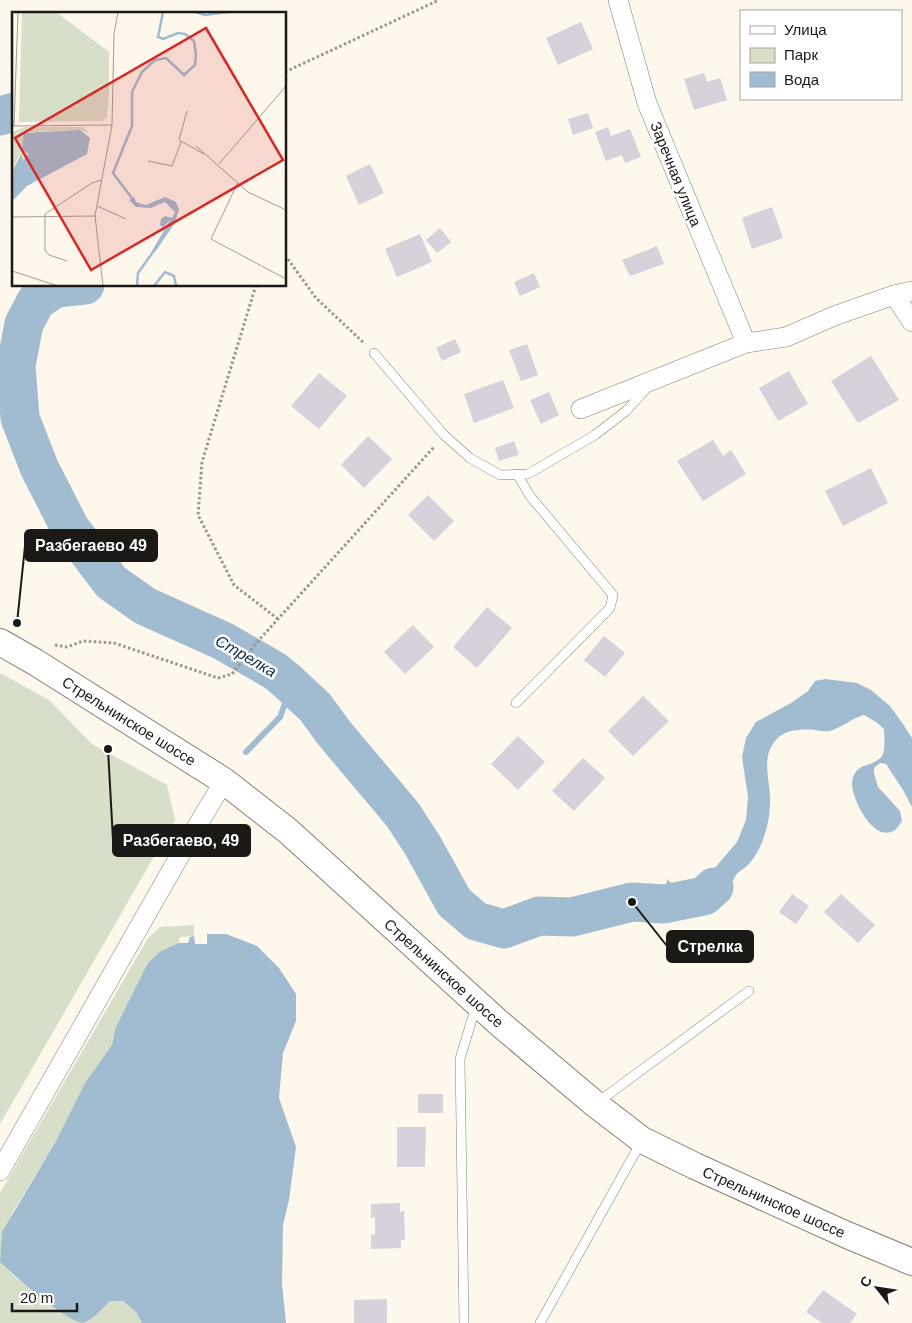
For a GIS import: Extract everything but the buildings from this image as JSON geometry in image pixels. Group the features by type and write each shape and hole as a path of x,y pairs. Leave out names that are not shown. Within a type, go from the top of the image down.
{"main road":[{"name":"Стрельнинское шоссе","path":"0,642 224,781 288,831 499,1023 595,1104 642,1140 713,1175 912,1262"}],"street":[{"name":"Заречная улица","path":"618,0 647,103 742,344"},
{"path":"581,409 742,344 786,337 834,316 903,293 912,322"},
{"path":"0,1171 224,781"}],"lane":[{"path":"374,353 444,435 470,458 500,475 528,474 595,435 626,411 654,380"},
{"path":"516,703 610,608 614,595 530,496 517,474"},
{"path":"595,1104 749,991"},
{"path":"464,1323 460,1058 477,1003"},
{"path":"540,1323 642,1140"}],"path":[{"path":"286,72 440,0"},
{"path":"286,256 316,298 374,353"},
{"path":"256,286 202,462 198,515 234,585 278,619"},
{"path":"48,644 68,647 83,641 114,643 218,678 232,674 259,640 444,435"}],"green space":[{"path":"0,673 49,700 92,744 167,785 175,820 0,1124"},
{"path":"194,925 194,936 180,937 179,943 161,951 115,1029 112,1045 85,1083 56,1141 12,1213 0,1259 0,1193 148,938 160,927"},
{"path":"0,1262 17,1279 96,1314 110,1301 124,1301 136,1312 142,1323 0,1323"}],"water":[{"path":"825,679 857,683 871,690 890,706 903,724 912,738 912,807 886,764 880,763 874,768 878,787 900,811 902,821 893,831 884,833 870,823 859,807 853,789 852,781 854,775 863,766 879,759 882,756 884,746 884,729 864,715 830,731 800,730 784,734 776,740 768,755 769,814 764,837 753,859 736,875 723,896 708,908 691,915 663,920 667,879 678,890 690,890 702,883 737,842 746,820 748,797 742,757 746,738 756,722 791,703 808,691 815,681"},
{"path":"207,934 226,934 257,946 279,968 296,994 296,1021 283,1053 279,1098 296,1147 289,1200 283,1225 282,1284 286,1323 142,1323 136,1312 123,1301 110,1301 98,1314 87,1321 83,1323 76,1321 40,1297 0,1262 2,1232 56,1141 85,1083 112,1045 115,1029 148,963 161,951 179,943 188,943 190,937 194,936 195,944 207,944"}],"waterway":[{"name":"Стрелка","path":"0,116 12,113"},
{"name":"Стрелка","path":"75,286 56,288 36,301 24,324 16,365 20,418 39,467 70,528 111,582 145,606 223,641 275,671 286,680 315,707 334,733 403,815 423,846 454,902 476,921 504,929 539,916 572,917 632,902 664,904 704,896 714,887"},
{"path":"246,752 280,717 286,701 286,680"}],"place":[{"name":"Разбегаево 49","path":"17,623"},
{"name":"Разбегаево, 49","path":"108,749"},
{"name":"Стрелка","path":"632,902"}]}
